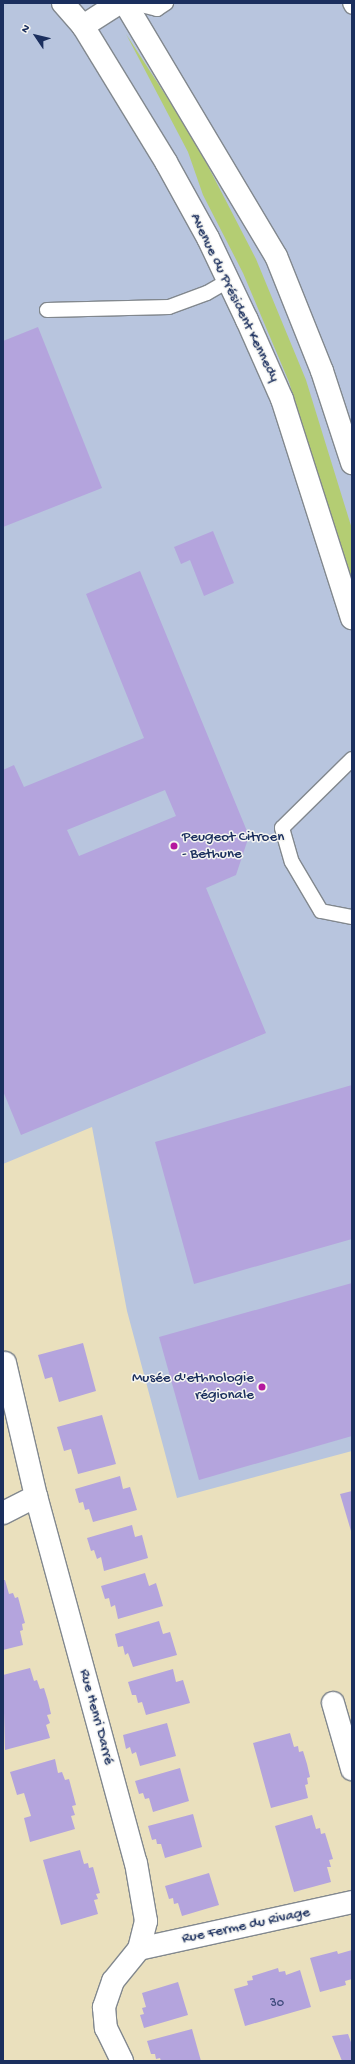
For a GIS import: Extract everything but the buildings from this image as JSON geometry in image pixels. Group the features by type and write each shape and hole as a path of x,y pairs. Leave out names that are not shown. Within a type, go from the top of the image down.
{"main road":[{"name":"Avenue du Président Kennedy","path":"63,3 83,26 166,162 228,281 282,399 352,618"},
{"path":"83,26 119,3"},
{"path":"125,3 276,256 322,371 352,463"},
{"name":"Rue Henri Darré","path":"5,1363 36,1496 136,1863 146,1921 139,1949 113,1980 104,2007 106,2028 122,2061"},
{"path":"3,1513 36,1496"},
{"path":"333,1703 352,1769"},
{"name":"Rue Ferme du Rivage","path":"139,1949 352,1902"}],"lane":[{"path":"133,3 157,9 166,3"},
{"path":"350,3 352,7"},
{"path":"47,310 169,307 207,293 228,281"},
{"path":"352,759 282,828 292,862 321,911 352,917"}],"shaded area":[{"path":"3,3 352,3 352,1451 177,1498 127,1311 92,1127 3,1164"}],"green space":[{"path":"126,34 194,139 256,259 306,380 352,529 352,590 289,382 243,273 203,195 188,152"}],"place":[{"name":"Peugeot Citroen - Bethune","path":"174,846"},
{"name":"Musée d'ethnologie régionale","path":"262,1387"}]}
